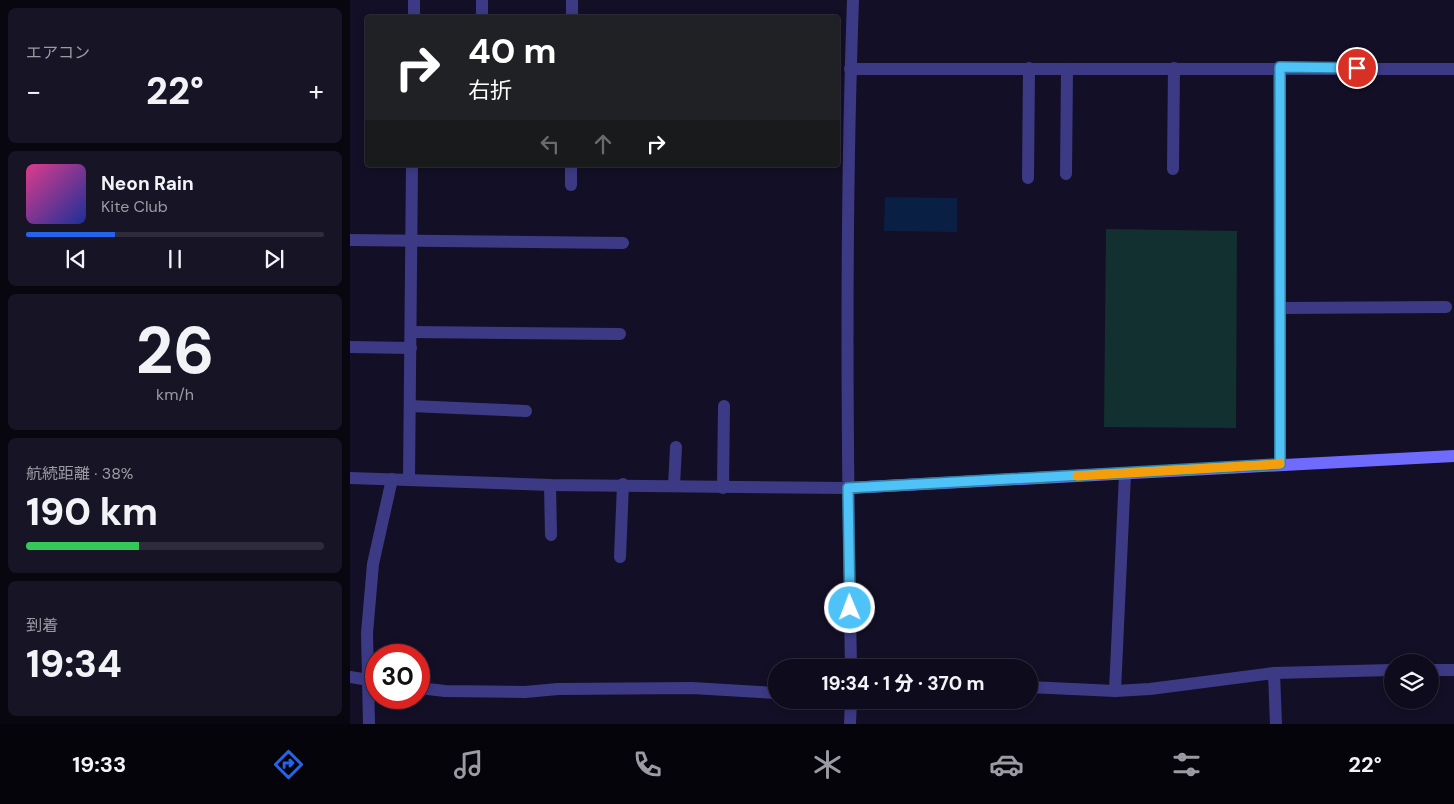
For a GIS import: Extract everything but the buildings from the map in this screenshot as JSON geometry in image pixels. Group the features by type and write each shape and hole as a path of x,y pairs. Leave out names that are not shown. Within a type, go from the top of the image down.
{"street":[{"path":"414,0 414,15"},
{"path":"482,0 482,15"},
{"path":"572,0 572,15"},
{"path":"851,659 843,110 850,69 853,0"},
{"path":"850,69 1280,67 1454,69"},
{"path":"1280,67 1280,464"},
{"path":"1028,178 1029,68"},
{"path":"1173,169 1174,68"},
{"path":"1066,69 1066,174"},
{"path":"409,479 412,167"},
{"path":"571,167 571,185"},
{"path":"350,240 412,239 622,243"},
{"path":"1281,308 1446,307"},
{"path":"411,332 620,334"},
{"path":"350,347 411,348"},
{"path":"410,406 526,411"},
{"path":"723,488 724,406"},
{"path":"674,486 676,447"},
{"path":"350,478 550,485 623,484 723,488 848,488 1454,456"},
{"path":"1115,691 1125,474"},
{"path":"369,644 373,564 392,479"},
{"path":"620,556 623,484"},
{"path":"550,485 551,535"},
{"path":"1038,687 1115,691 1150,689 1274,673 1384,670"},
{"path":"1439,670 1454,670"},
{"path":"1274,673 1276,724"},
{"path":"350,676 365,679"},
{"path":"430,690 444,692 525,692 558,689 692,688 768,693"},
{"path":"369,724 370,709"},
{"path":"850,724 851,709"}],"green space":[{"path":"1106,229 1237,231 1236,428 1104,427"}],"water":[{"path":"885,197 957,198 957,232 884,231"}],"slow traffic":[{"path":"1077,476 1280,463"}],"route":[{"path":"850,608 848,488 1280,464 1280,67 1357,68"}]}
